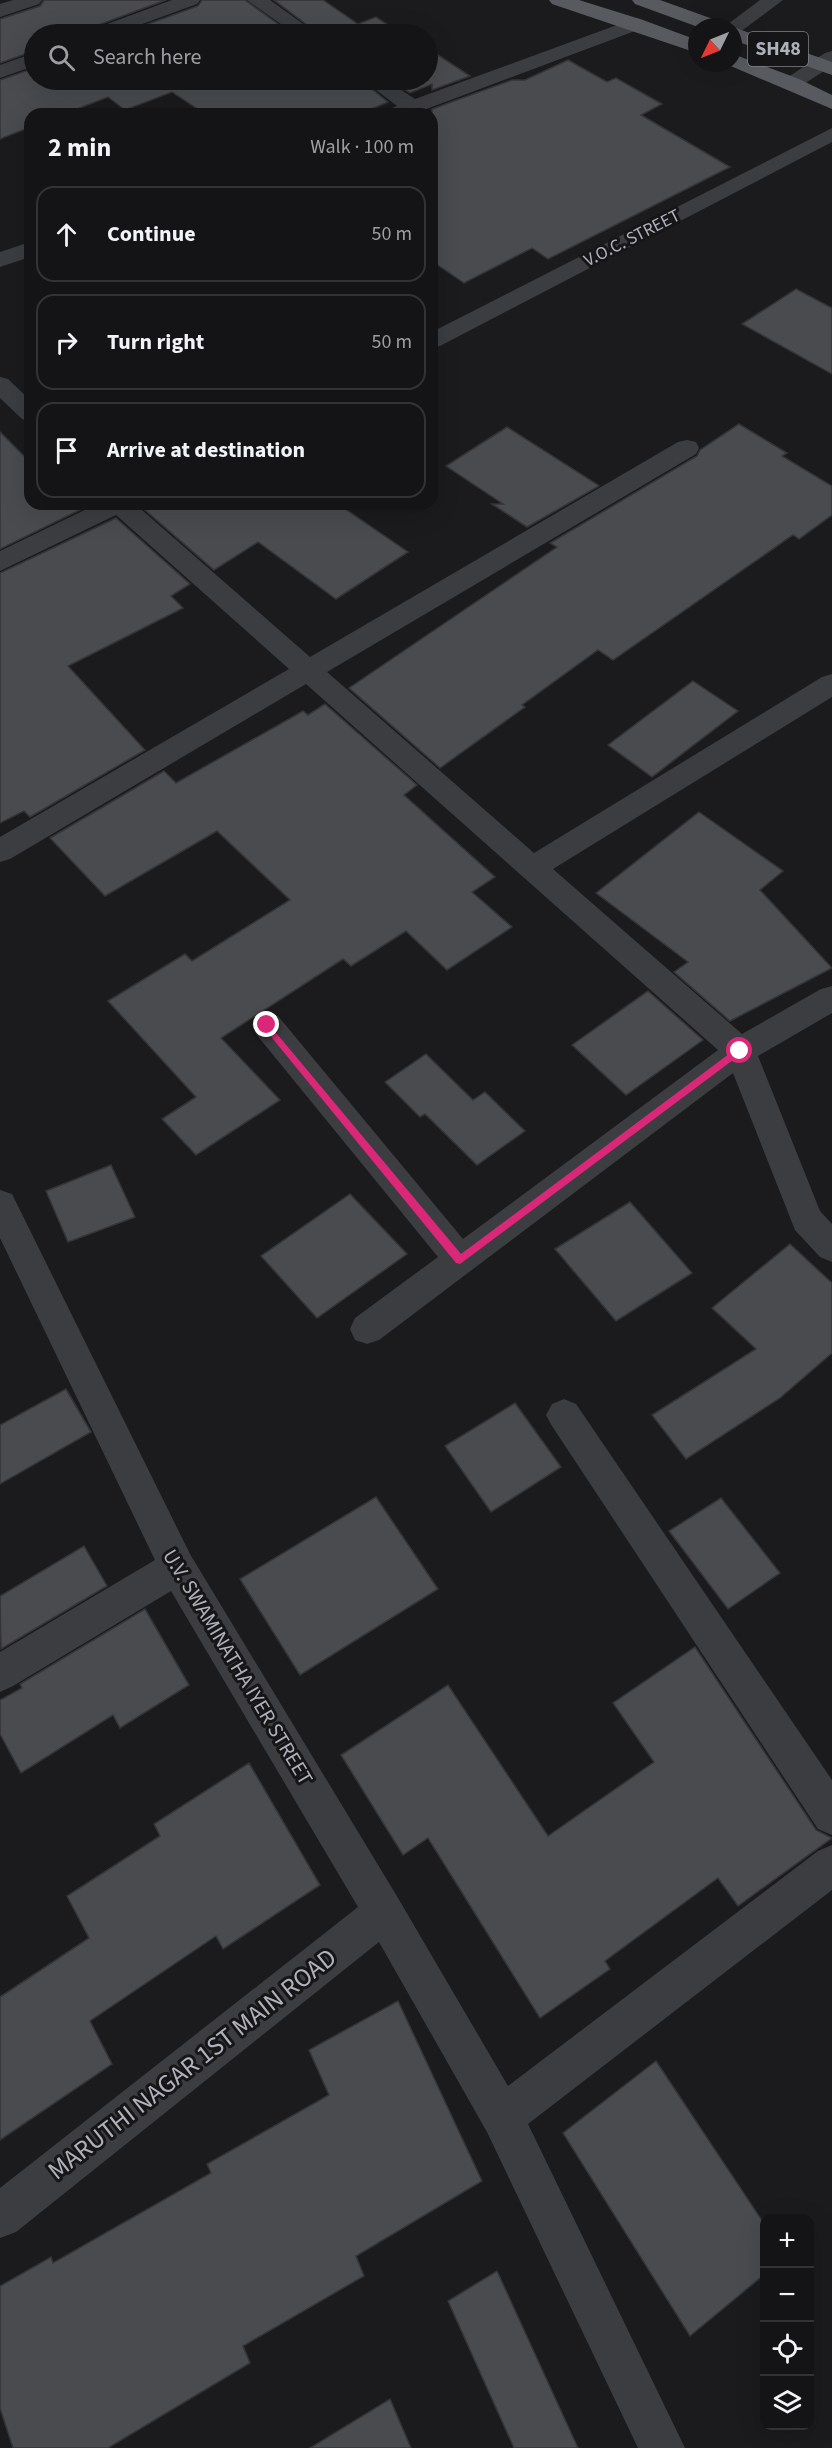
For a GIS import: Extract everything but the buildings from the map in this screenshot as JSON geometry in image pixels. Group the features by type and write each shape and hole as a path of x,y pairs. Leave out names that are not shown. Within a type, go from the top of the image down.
{"main road":[{"path":"559,0 636,24 688,44"},
{"name":"SH48","path":"642,0 692,18"},
{"name":"SH48","path":"742,36 829,64"},
{"name":"SH48","path":"742,64 792,83 832,103"}],"street":[{"path":"0,11 32,0"},
{"path":"125,24 190,0"},
{"path":"257,0 292,24"},
{"path":"742,22 773,0"},
{"path":"411,108 636,24"},
{"path":"0,72 24,63"},
{"path":"792,83 829,64"},
{"path":"383,90 400,108"},
{"name":"V.O.C. STREET","path":"438,338 832,134"},
{"path":"0,260 24,251"},
{"path":"0,384 24,408"},
{"path":"0,851 687,448"},
{"path":"0,562 107,510"},
{"path":"126,510 740,1051 807,1220 832,1247"},
{"path":"532,868 832,684"},
{"path":"367,1329 740,1051 832,998"},
{"path":"267,1025 460,1260"},
{"name":"U.V. SWAMINATHA IYER STREET","path":"0,1204 177,1568 384,1911 502,2117 657,2446"},
{"path":"564,1415 832,1815"},
{"path":"0,1673 177,1568"},
{"path":"502,2117 832,1865"},
{"name":"MARUTHI NAGAR 1ST MAIN ROAD","path":"0,2216 384,1911"}],"route":[{"path":"267,1025 460,1260 740,1051"}]}
